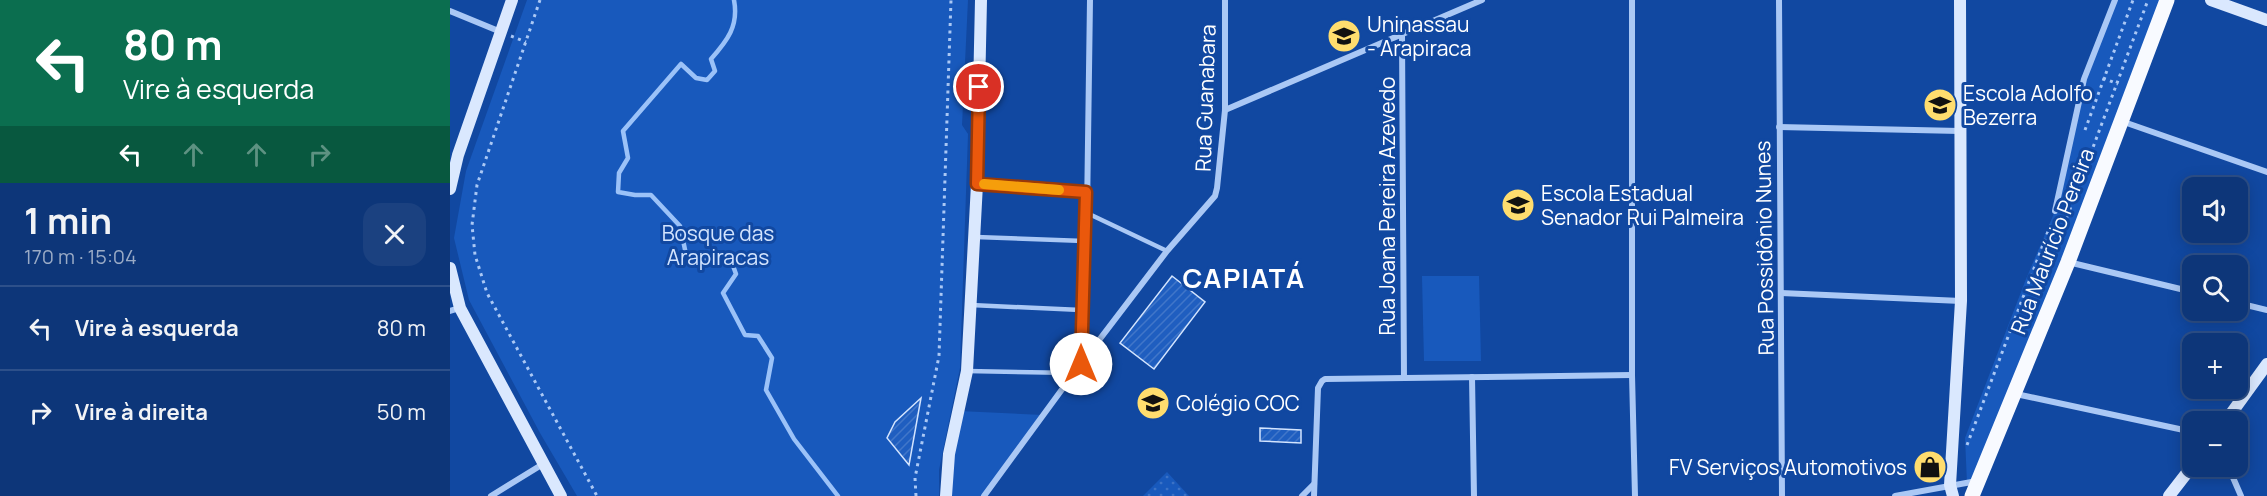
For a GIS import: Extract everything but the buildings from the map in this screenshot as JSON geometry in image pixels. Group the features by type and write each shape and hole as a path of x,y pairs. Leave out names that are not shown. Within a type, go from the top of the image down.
{"main road":[{"name":"Rua Maurício Pereira","path":"1972,496 2068,262 2167,0"}],"street":[{"path":"450,189 458,155 512,0"},
{"path":"946,496 949,454 967,370 977,184 981,0"},
{"path":"1081,364 1081,310 1087,213 1090,0"},
{"name":"Rua Guanabara","path":"1167,251 1215,196 1217,188 1225,110 1225,0"},
{"path":"1225,110 1482,0"},
{"path":"1632,0 1632,375 1635,496"},
{"name":"Rua Possidônio Nunes","path":"1779,0 1782,496"},
{"path":"1952,491 1951,461 1961,301 1960,0"},
{"path":"2055,211 2084,80 2115,0"},
{"path":"2211,0 2267,20"},
{"path":"450,11 501,33"},
{"name":"Rua Joana Pereira Azevedo","path":"1402,35 1404,378"},
{"path":"2121,121 2267,172"},
{"path":"1779,127 1961,131"},
{"path":"984,496 1167,251"},
{"path":"2068,262 2182,289"},
{"path":"450,268 455,310 561,496"},
{"path":"1781,293 1961,301"},
{"path":"2248,305 2267,310"},
{"path":"2233,411 2267,364"},
{"path":"1314,496 1318,388 1325,379 1632,375"},
{"path":"1472,377 1474,496"},
{"path":"2015,394 2182,430"},
{"path":"491,496 543,464"},
{"path":"2169,496 2184,477"},
{"path":"2233,477 2241,496"},
{"path":"1895,496 1952,491 1978,481"},
{"path":"1302,496 1314,483"}],"lane":[{"path":"977,184 1086,192"},
{"path":"1087,213 1167,251"},
{"path":"974,236 1084,241"},
{"path":"971,305 1081,310"},
{"path":"967,370 1074,373"}],"path":[{"path":"540,0 477,185 472,225 475,255 487,293 597,496"},
{"path":"916,496 915,478 939,356 951,0"},
{"path":"2083,134 2133,0"},
{"path":"2067,217 2148,0"},
{"path":"1951,461 1966,446 2055,211"}],"green space":[{"name":"Bosque das Arapiracas","path":"527,0 968,0 962,125 968,134 960,368 939,470 939,496 577,496 540,433 469,300 454,238 466,171"},
{"path":"2115,0 2167,0 1978,481 1967,483 1965,438 2026,279 2055,211 2084,79"},
{"path":"1422,276 1479,276 1481,361 1424,361"},
{"path":"959,411 1043,415 984,496 946,496"},
{"path":"1167,472 1189,496 1143,496"}],"waterway":[{"path":"734,0 733,25 722,46 711,59 715,71 707,80 696,78 681,64 623,131 628,158 619,173 618,192 651,195 680,226 687,259 732,263 736,274 723,293 745,335 758,336 772,358 766,390 794,439 838,496"}],"slow traffic":[{"path":"984,184 1059,190"}],"place":[{"name":"Uninassau - Arapiraca","path":"1344,36"},
{"name":"Escola Adolfo Bezerra","path":"1940,105"},
{"name":"Escola Estadual Senador Rui Palmeira","path":"1518,205"},
{"name":"Colégio COC","path":"1153,403"},
{"name":"FV Serviços Automotivos","path":"1930,467"}],"district":[{"name":"CAPIATÁ","path":"1244,277"}],"route":[{"path":"979,87 977,184 1086,192 1081,364"}]}
